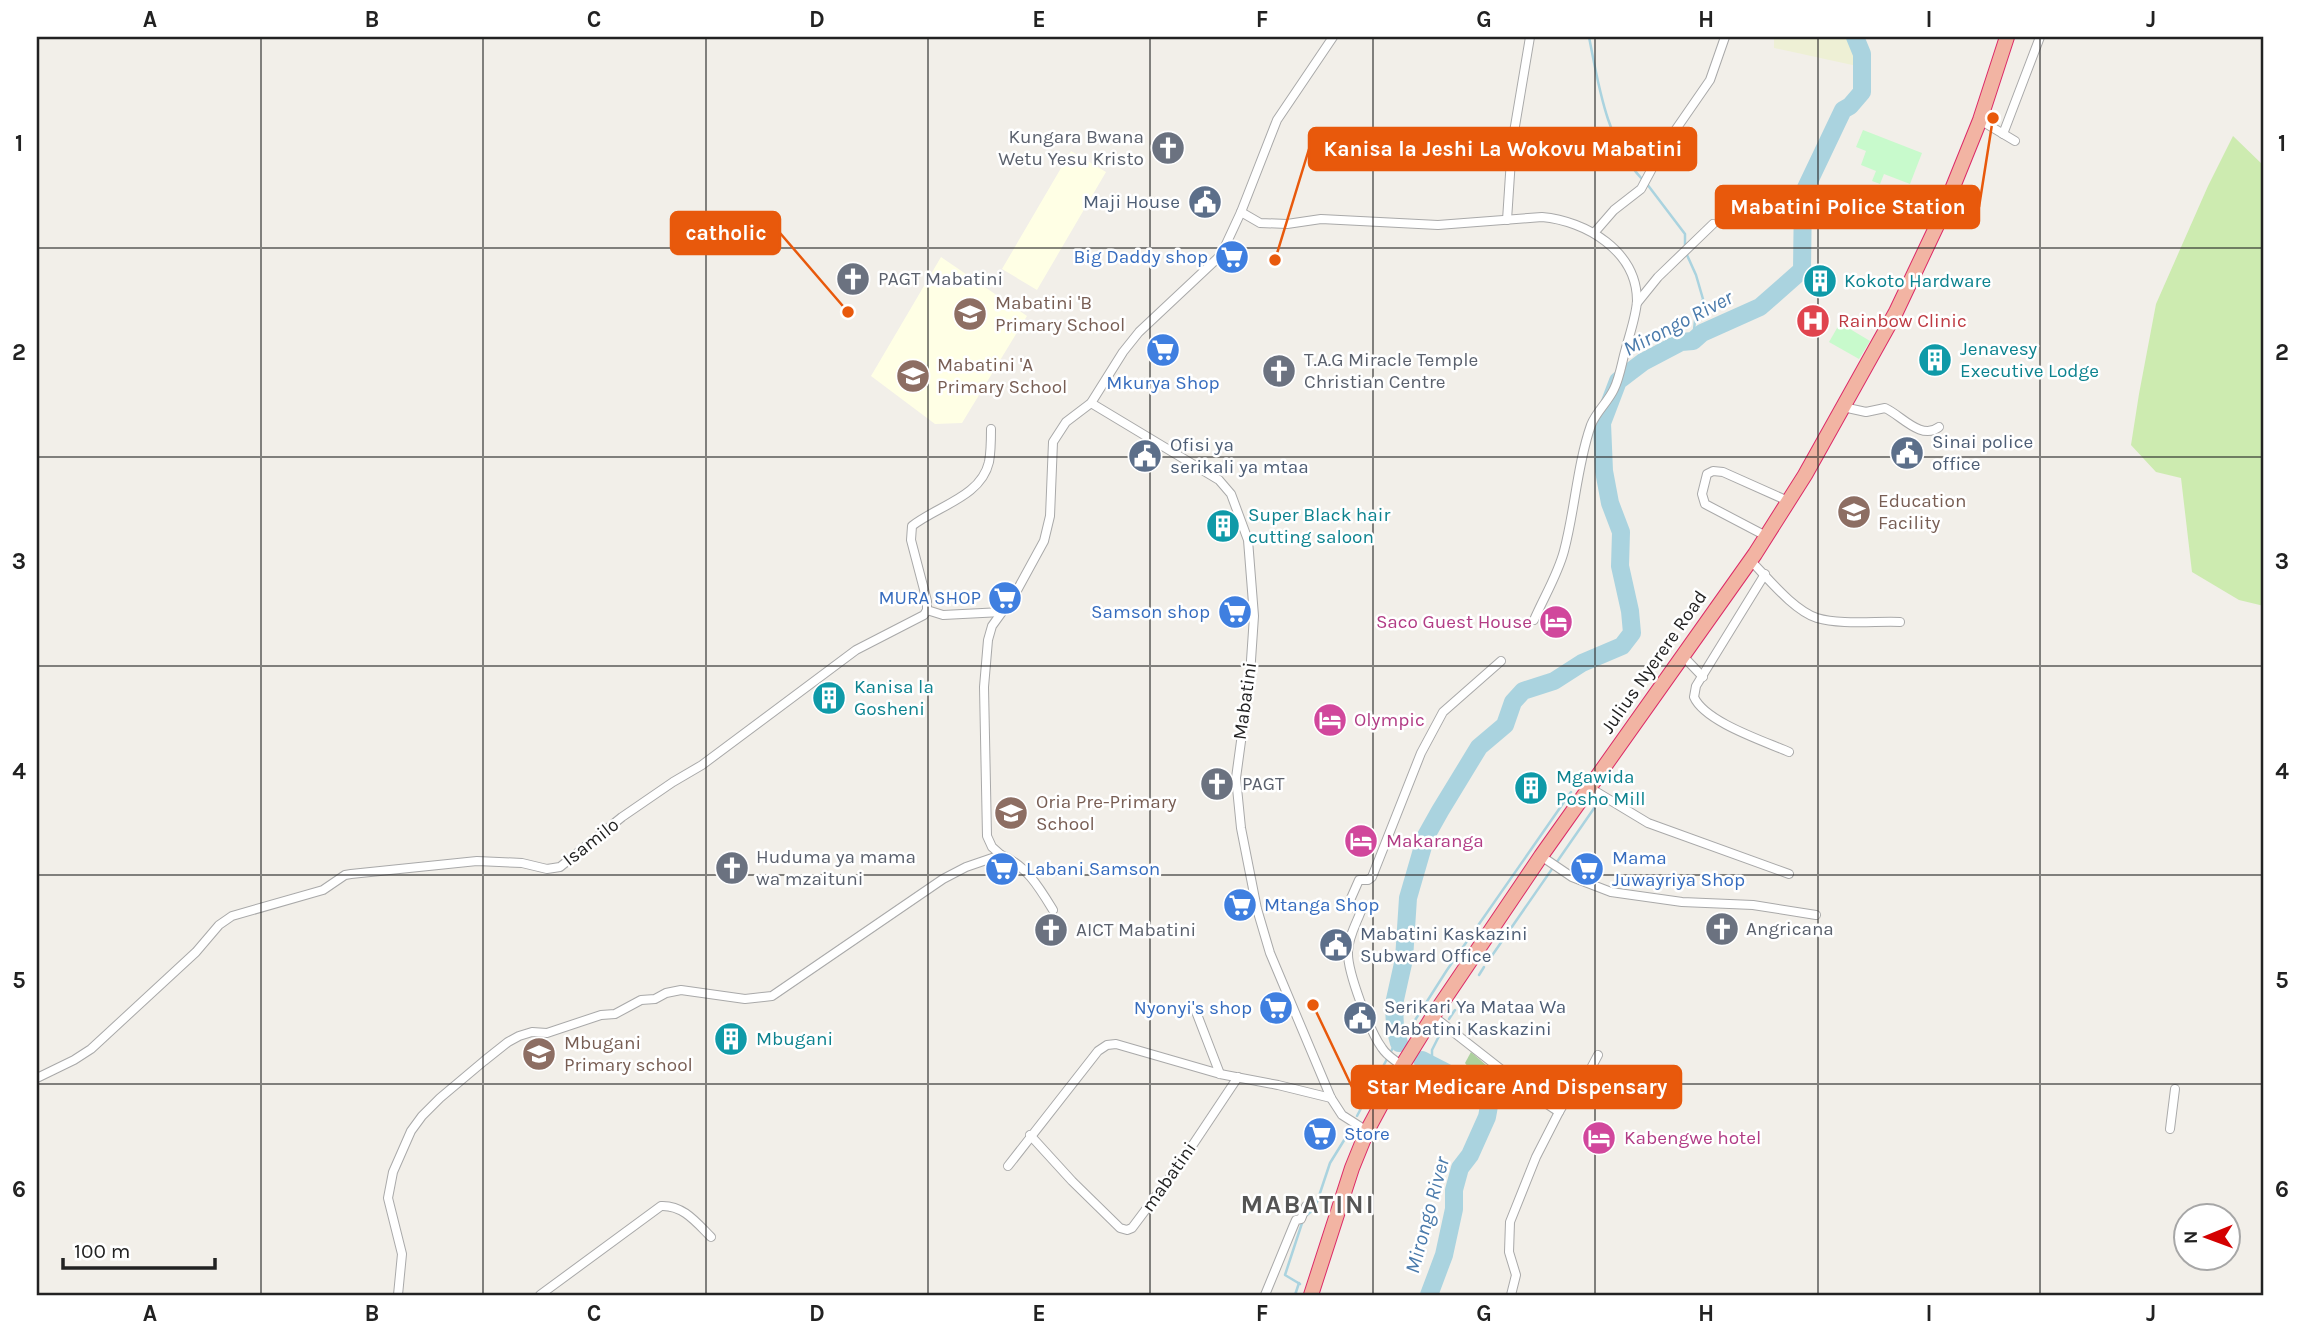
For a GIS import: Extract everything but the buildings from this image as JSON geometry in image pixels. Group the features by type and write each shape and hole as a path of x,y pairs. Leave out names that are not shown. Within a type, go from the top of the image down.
{"highway":[{"name":"Julius Nyerere Road","path":"1311,1295 1352,1168 1393,1059 1433,1016 1550,863 1590,788 1750,561 1788,501 1895,312 1934,230 1980,120 2007,37"}],"street":[{"path":"1053,910 1025,870 1014,860 1000,855 987,836 984,687 988,640 992,626 1044,541 1048,527 1053,442 1066,422 1091,403 1139,332 1221,255 1277,120 1333,37"},
{"path":"1507,220 1512,144 1530,37"},
{"path":"1594,233 1614,210 1641,189 1674,131 1710,80 1724,37"},
{"path":"2003,134 2039,37"},
{"path":"1980,120 2015,141"},
{"path":"1241,212 1260,223 1287,224 1321,219 1438,225 1558,218 1594,233 1614,248 1628,267 1632,274 1637,303 1615,388 1592,422 1563,554 1534,620"},
{"path":"1637,303 1658,277 1713,224"},
{"name":"Mabatini","path":"1091,403 1219,480 1231,494 1241,518 1248,540 1254,616 1250,675 1236,778 1241,828 1257,909 1270,953 1331,1098 1342,1115 1367,1130"},
{"path":"1843,407 1866,412 1885,408 1925,432 1935,431 1939,427"},
{"path":"991,429 990,460 983,477 959,497 912,526 911,540 927,610 943,615 1002,612"},
{"path":"1766,536 1705,504 1702,494 1707,474 1713,471 1723,472 1788,501"},
{"path":"1750,561 1800,608 1815,617 1828,620 1900,622"},
{"path":"1765,574 1696,686 1693,697 1702,710 1719,720 1789,752"},
{"name":"Isamilo","path":"37,1078 91,1049 196,952 219,925 232,916 323,890 345,875 351,874 477,861 522,863 547,869 560,867 622,817 702,765 846,656 886,633 918,619 927,610"},
{"path":"1682,655 1703,677"},
{"path":"1393,1059 1373,1032 1349,966 1349,941 1361,911 1348,905 1359,880 1372,877 1421,752 1443,712 1501,660"},
{"path":"1590,788 1648,823 1789,874"},
{"path":"398,1295 402,1254 388,1198 393,1171 411,1131 431,1107 508,1042 532,1032 547,1033 601,1015 615,1014 641,1000 654,999 681,990 745,999 772,996 943,879 966,867 1000,855"},
{"path":"1550,863 1572,877 1611,892 1682,902 1753,905 1816,915"},
{"path":"1195,1009 1220,1074"},
{"path":"1433,1016 1559,1112"},
{"path":"1008,1166 1098,1051 1107,1045 1127,1047 1220,1074 1331,1098"},
{"path":"1511,1295 1516,1275 1508,1252 1510,1222 1536,1157 1559,1112 1581,1074 1590,1070 1598,1055"},
{"name":"mabatini","path":"1030,1135 1120,1228 1127,1230 1132,1228 1180,1164 1238,1077"},
{"path":"2170,1129 2175,1089"},
{"path":"540,1295 661,1206 680,1209 710,1237"},
{"path":"1265,1295 1296,1220 1301,1219 1306,1206"}],"shaded area":[{"path":"1774,37 1862,37 1857,66 1774,48"},
{"path":"1071,151 1106,172 1037,290 1002,269"},
{"path":"941,257 1027,316 962,423 935,424 871,376"}],"green space":[{"path":"1863,130 1922,153 1910,184 1884,174 1880,184 1872,181 1876,171 1861,165 1866,151 1856,147"},
{"path":"2233,136 2264,166 2264,606 2239,600 2192,572 2181,478 2156,472 2131,445 2156,304"},
{"path":"1840,323 1870,341 1859,359 1829,342"},
{"path":"1471,1052 1508,1084 1496,1104 1465,1063"}],"waterway":[{"path":"1589,37 1612,130 1630,164 1642,179"},
{"name":"Mirongo River","path":"1399,1043 1394,1004 1404,959 1408,898 1426,836 1440,811 1479,747 1505,725 1513,702 1523,691 1554,681 1582,663 1622,646 1632,633 1620,566 1621,532 1610,503 1604,471 1602,423 1618,381 1643,362 1681,342 1693,341 1702,333 1760,307 1802,270 1803,194 1843,110 1862,92 1862,54 1855,37"},
{"path":"1647,184 1685,234 1685,248"},
{"path":"1687,255 1703,299 1695,320 1693,341"},
{"path":"1397,1035 1406,1033 1410,1028 1447,970 1571,792"},
{"path":"1491,957 1597,804"},
{"path":"1479,975 1484,967"},
{"path":"1449,1019 1455,1010"},
{"path":"1432,1065 1432,1050 1443,1028"},
{"path":"1357,1116 1397,1040"},
{"name":"Mirongo River","path":"1422,1060 1467,1085 1489,1106 1487,1117 1470,1155 1460,1168 1444,1255 1429,1295"},
{"path":"1307,1215 1315,1208 1330,1163 1351,1129"},
{"path":"1300,1284 1285,1275 1303,1220"},
{"path":"1295,1295 1299,1283"}],"place":[{"name":"Mabatini Police Station","path":"1993,118"},
{"name":"Kungara Bwana Wetu Yesu Kristo","path":"1168,148"},
{"name":"Maji House","path":"1205,202"},
{"name":"Big Daddy shop","path":"1232,257"},
{"name":"Kanisa la Jeshi La Wokovu Mabatini","path":"1275,260"},
{"name":"PAGT Mabatini","path":"853,279"},
{"name":"Kokoto Hardware","path":"1820,281"},
{"name":"catholic","path":"848,312"},
{"name":"Mabatini 'B Primary School","path":"970,314"},
{"name":"Rainbow Clinic","path":"1813,321"},
{"name":"Mkurya Shop","path":"1163,350"},
{"name":"Jenavesy Executive Lodge","path":"1935,360"},
{"name":"T.A.G Miracle Temple Christian Centre","path":"1279,371"},
{"name":"Mabatini 'A Primary School","path":"913,376"},
{"name":"Sinai police office","path":"1907,453"},
{"name":"Ofisi ya serikali ya mtaa","path":"1145,456"},
{"name":"Education Facility","path":"1854,512"},
{"name":"Super Black hair cutting saloon","path":"1223,526"},
{"name":"MURA SHOP","path":"1005,598"},
{"name":"Samson shop","path":"1235,612"},
{"name":"Saco Guest House","path":"1556,622"},
{"name":"Kanisa la Gosheni","path":"829,698"},
{"name":"Olympic","path":"1330,720"},
{"name":"PAGT","path":"1217,784"},
{"name":"Mgawida Posho Mill","path":"1531,788"},
{"name":"Oria Pre-Primary School","path":"1011,813"},
{"name":"Makaranga","path":"1361,841"},
{"name":"Huduma ya mama wa mzaituni","path":"732,868"},
{"name":"Labani Samson","path":"1002,869"},
{"name":"Mama Juwayriya Shop","path":"1587,869"},
{"name":"Mtanga Shop","path":"1240,905"},
{"name":"Angricana","path":"1722,929"},
{"name":"AICT Mabatini","path":"1051,930"},
{"name":"Mabatini Kaskazini Subward Office","path":"1336,945"},
{"name":"Star Medicare And Dispensary","path":"1313,1005"},
{"name":"Nyonyi's shop","path":"1276,1008"},
{"name":"Serikari Ya Mataa Wa Mabatini Kaskazini","path":"1360,1018"},
{"name":"Mbugani","path":"731,1039"},
{"name":"Mbugani Primary school","path":"539,1054"},
{"name":"Store","path":"1320,1134"},
{"name":"Kabengwe hotel","path":"1599,1138"}],"district":[{"name":"MABATINI","path":"1308,1204"}]}
